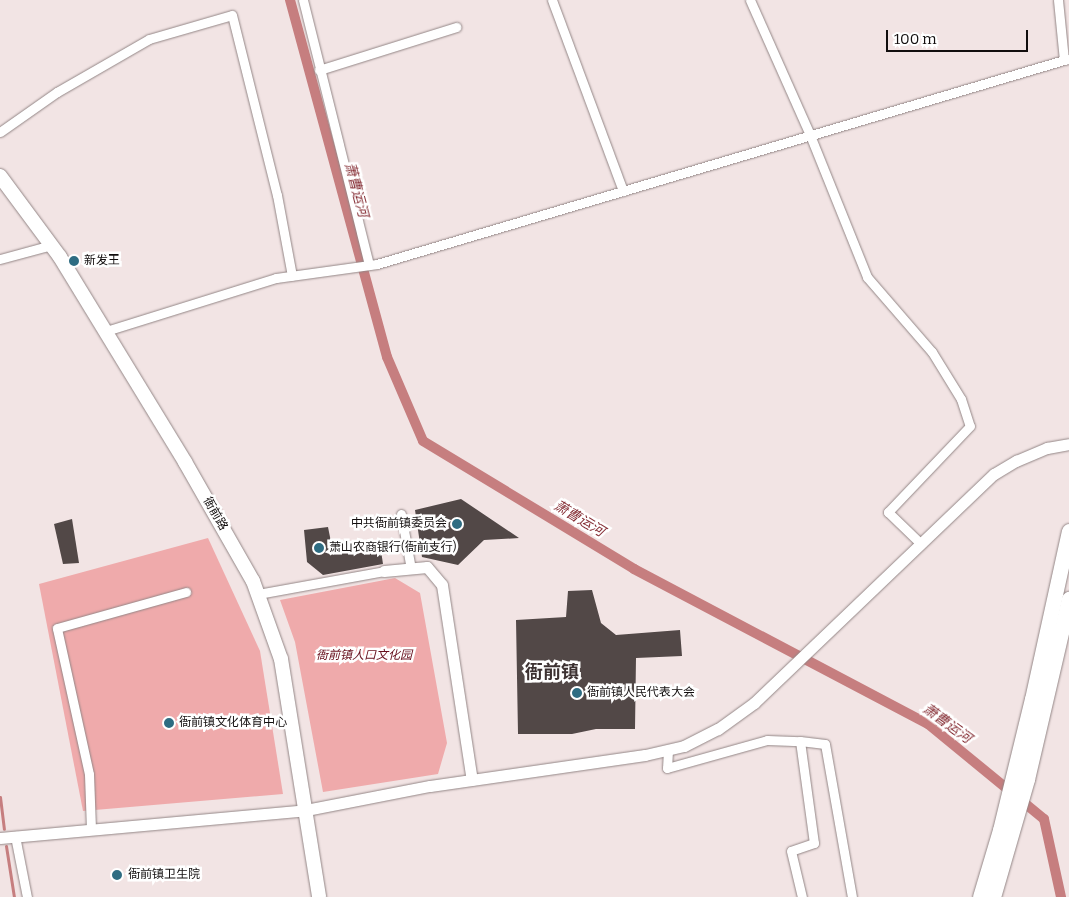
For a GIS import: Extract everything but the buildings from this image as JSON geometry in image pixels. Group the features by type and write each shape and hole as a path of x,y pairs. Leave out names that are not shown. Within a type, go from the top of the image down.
{"highway":[{"path":"993,897 1020,747 1069,531"},
{"path":"980,897 1005,835 1033,756 1069,599"}],"main road":[{"name":"衙前路","path":"0,176 52,245 106,331 185,462 253,581 281,659 319,897"}],"street":[{"path":"303,0 319,70 373,264"},
{"path":"552,0 623,191"},
{"path":"750,0 810,135 867,277 932,352 961,399 970,426 888,512 920,543"},
{"path":"106,331 276,278 373,264 1066,59 1058,0"},
{"path":"0,132 58,92 149,39 232,15 275,186 292,276"},
{"path":"319,70 456,27"},
{"path":"0,259 52,245"},
{"path":"0,838 306,810 472,780 645,755 684,746 718,729 754,703 994,474 1016,461 1047,448 1069,444"},
{"path":"401,514 411,568"},
{"path":"258,594 384,571 427,567 442,584 472,780"},
{"path":"92,829 89,774 57,628 186,592"},
{"path":"668,750 667,768 767,740 825,744 852,897"},
{"path":"800,741 814,843 791,852 802,897"},
{"path":"15,836 27,897"}],"green space":[{"name":"衙前镇文化体育中心","path":"208,538 260,651 283,794 83,811 39,584"},
{"name":"衙前镇人口文化园","path":"395,578 420,593 447,743 438,774 323,792 295,642 280,600"}],"waterway":[{"name":"萧曹运河","path":"290,0 387,357 423,441 634,569 928,724 1044,819 1061,897"},
{"path":"0,797 4,829"},
{"path":"6,846 14,897"}],"place":[{"name":"新发王","path":"74,261"},
{"name":"中共衙前镇委员会","path":"457,524"},
{"name":"萧山农商银行(衙前支行)","path":"319,548"},
{"name":"衙前镇人民代表大会","path":"577,693"},
{"name":"衙前镇文化体育中心","path":"169,723"},
{"name":"衙前镇卫生院","path":"117,875"}],"district":[{"name":"衙前镇","path":"552,672"}]}
